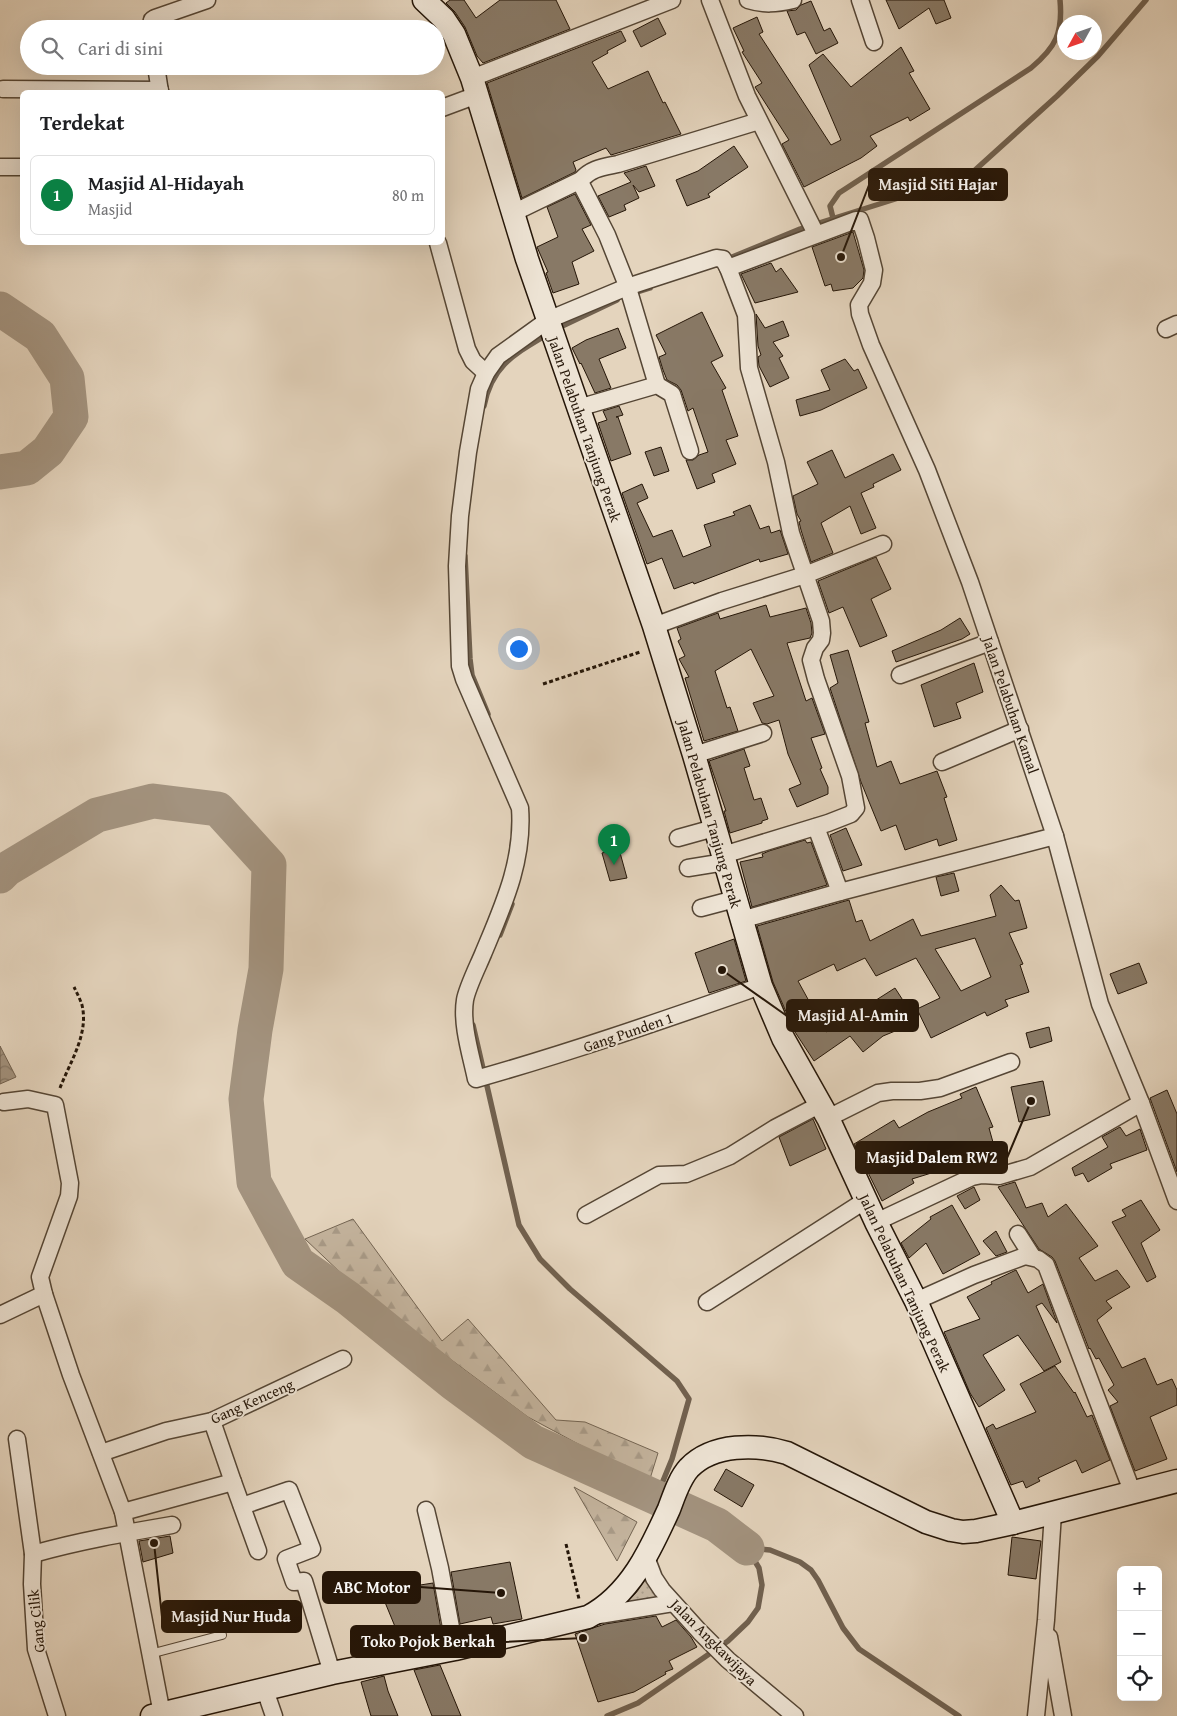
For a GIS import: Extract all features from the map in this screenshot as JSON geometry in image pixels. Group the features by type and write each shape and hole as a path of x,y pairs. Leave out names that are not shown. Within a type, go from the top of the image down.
{"street":[{"path":"152,20 180,4 207,0"},
{"path":"445,106 475,86 672,0"},
{"path":"710,0 747,96 813,228 726,264"},
{"path":"748,0 760,4 774,4 792,0"},
{"path":"860,0 874,42"},
{"name":"Jalan Pelabuhan Tanjung Perak","path":"429,1 445,20"},
{"name":"Jalan Pelabuhan Tanjung Perak","path":"445,20 454,34 475,86 513,213 551,328 657,636 694,755 761,986 783,1038 824,1111 876,1222 916,1301 1013,1523"},
{"path":"157,75 160,90"},
{"path":"4,89 82,90"},
{"path":"513,213 581,180 587,173 596,169 759,121"},
{"path":"0,167 20,167"},
{"path":"581,180 582,186 607,235 629,292 657,385 672,394 690,451"},
{"name":"Jalan Pelabuhan Kamal","path":"813,228 860,220 874,270 872,283 859,305 860,314 871,345 927,470 970,582 1055,836 1100,1004 1141,1103 1177,1201"},
{"path":"439,245 467,350 472,361 486,373 498,356 551,328 629,292 716,258 726,264 746,315 751,374 776,462 791,533 817,607 822,633 821,640 815,648 811,660 850,776 856,810 852,814 724,859 688,868"},
{"name":"Gang Punden 1","path":"486,373 480,390 468,452 460,516 457,566 460,666 464,680 520,808 521,820 516,865 509,890 465,999 466,1032 476,1079 532,1064 629,1033 761,986"},
{"path":"578,408 657,385"},
{"path":"657,636 722,600 805,575 883,544"},
{"path":"900,675 990,642"},
{"path":"942,762 1020,729"},
{"path":"694,755 763,733"},
{"path":"816,827 840,892"},
{"path":"678,838 714,828"},
{"path":"701,908 738,909 840,892 1055,836"},
{"path":"586,1216 659,1175 686,1174 730,1156 775,1128 878,1093 940,1088 1011,1062"},
{"path":"4,1102 28,1099 55,1106 70,1183 69,1196 40,1277 71,1375 123,1512 150,1654 157,1715 332,1673 455,1649 586,1618 672,1602"},
{"path":"876,1222 972,1177 982,1175 999,1176 1030,1167 1141,1103"},
{"path":"707,1302 866,1200"},
{"path":"1018,1234 1032,1256"},
{"path":"916,1301 974,1275 1025,1256 1032,1256 1046,1265 1132,1491"},
{"path":"0,1315 44,1294"},
{"name":"Gang Kenceng","path":"101,1453 166,1431 212,1421 343,1359"},
{"path":"212,1421 258,1551"},
{"name":"Gang Cilik","path":"17,1439 33,1554 32,1584 36,1649 57,1716"},
{"path":"586,1618 598,1612 618,1596 648,1553 689,1469 708,1456 725,1450 740,1447 764,1447 787,1453 938,1527 951,1530 976,1531 1013,1523 1177,1481"},
{"path":"123,1512 233,1482"},
{"path":"242,1506 289,1490 312,1549 286,1559 294,1582 304,1581 332,1673"},
{"path":"426,1510 440,1568 455,1649"},
{"path":"1036,1716 1054,1513"},
{"path":"33,1554 127,1532 172,1526"},
{"name":"Jalan Angkawijaya","path":"648,1553 654,1578 672,1602 728,1660 795,1716"},
{"path":"1046,1620 1063,1716"},
{"path":"265,1690 274,1716"}],"lane":[{"path":"150,1654 222,1636"}],"path":[{"path":"543,684 657,636"},
{"path":"55,1106 83,1030 82,1006 74,987"},
{"path":"566,1544 586,1618"}],"green space":[{"path":"353,1219 442,1341 468,1319 556,1420 585,1422 658,1453 649,1482 528,1417 363,1294 305,1239"},
{"path":"574,1487 637,1522 617,1561"},
{"path":"647,1576 663,1599 623,1606 637,1592"}],"water":[{"path":"0,1046 16,1077 0,1084"}],"building":[{"path":"450,0 464,0 476,18 500,0 556,0 570,29 483,63 477,56 465,27 446,3"},
{"path":"886,0 944,0 951,18 936,24 929,8 899,29"},
{"path":"811,1 824,31 830,28 838,43 816,54 805,32 797,35 787,11 796,10 801,5"},
{"path":"757,17 763,32 759,34 831,145 841,140 809,65 823,54 851,87 901,47 914,71 909,73 930,109 910,121 908,117 870,136 877,146 861,158 804,187 782,144 789,140 755,87 762,83 742,52 744,51 733,28"},
{"path":"658,18 666,34 641,47 633,31"},
{"path":"621,31 626,41 592,62 608,89 648,71 663,103 665,102 681,134 611,155 606,148 573,162 575,172 522,198 487,83"},
{"path":"734,146 748,167 708,194 710,197 687,206 676,180 698,171"},
{"path":"646,166 655,186 639,192 633,185 639,198 624,205 626,210 609,217 598,196 631,182 624,173"},
{"path":"575,194 591,225 582,229 594,251 572,262 579,284 553,293 546,273 548,272 537,247 558,237 547,207"},
{"path":"853,232 864,270 863,278 853,288 833,291 831,284 825,286 812,247"},
{"path":"771,263 776,272 781,268 798,292 755,303 741,274"},
{"path":"702,312 723,356 711,362 726,388 722,390 738,436 726,440 736,464 712,474 715,482 697,489 686,460 693,460 699,455 708,452 693,408 688,411 681,390 677,385 667,380 659,357 666,354 656,335"},
{"path":"756,314 765,328 783,321 789,336 773,342 783,356 779,358 789,378 770,387 759,366 758,357 761,355 758,346"},
{"path":"618,328 626,348 599,359 611,388 595,393 572,348 586,340"},
{"path":"845,359 854,371 858,369 867,388 821,410 800,416 796,400 830,390 821,370"},
{"path":"619,406 623,415 616,417 618,417 631,454 611,461 598,423 607,420 603,411"},
{"path":"661,447 669,471 654,476 645,452"},
{"path":"832,450 845,478 893,454 901,470 873,484 874,487 861,493 876,528 861,534 850,506 821,523 833,553 811,562 793,496 818,484 807,462"},
{"path":"642,484 648,498 637,503 653,537 672,530 683,557 711,546 704,525 735,515 733,512 750,505 760,529 769,526 771,533 780,530 788,554 760,562 759,559 694,584 693,582 674,589 662,558 647,564 622,493"},
{"path":"876,557 891,589 871,599 887,636 860,647 843,607 829,613 818,581"},
{"path":"766,605 770,617 806,608 811,623 812,633 810,638 787,643 806,701 812,698 825,734 811,738 822,768 820,769 828,787 828,794 797,807 789,789 801,784 788,754 779,720 767,724 762,723 753,703 774,696 751,649 715,671 727,708 730,707 738,731 704,741 685,678 689,677 679,659 685,656 678,641 681,639 677,628 718,613 720,619"},
{"path":"960,618 970,634 962,639 896,662 892,651 941,630"},
{"path":"848,650 869,722 865,723 877,767 891,761 900,784 937,771 947,797 944,798 957,840 939,846 937,839 905,850 896,825 881,831 861,782 830,688 838,683 830,655"},
{"path":"974,663 983,692 956,703 961,718 934,727 921,685"},
{"path":"744,749 750,766 744,768 754,800 761,798 768,819 762,821 762,823 730,833 724,811 726,811 709,761"},
{"path":"846,828 862,865 843,871 830,835"},
{"path":"805,840 807,843 811,842 827,885 752,907 740,862 763,857 762,854 769,851"},
{"path":"619,849 627,878 610,881 602,853"},
{"path":"954,873 959,891 941,896 936,877"},
{"path":"1001,885 1015,901 1019,900 1027,928 1009,933 1023,964 1020,965 1029,992 1005,1000 1008,1006 987,1016 985,1012 931,1038 917,1009 940,998 916,958 876,976 865,958 837,971 834,964 798,981 826,1032 895,988 917,1022 883,1036 863,1052 850,1036 814,1061 795,1032 773,982 757,926 849,900 856,922 862,920 870,941 913,919 921,936 996,916 990,895","holes":["975,938 991,977 961,991 935,949"]},
{"path":"734,939 746,981 709,993 695,953"},
{"path":"1139,963 1147,983 1118,994 1110,974"},
{"path":"1049,1027 1052,1041 1030,1048 1026,1033"},
{"path":"1043,1081 1050,1115 1019,1122 1011,1087"},
{"path":"976,1087 993,1127 989,1128 996,1153 912,1179 914,1183 882,1201 854,1144 894,1120 899,1128 928,1112 962,1098 960,1094"},
{"path":"1167,1090 1177,1114 1177,1172 1150,1098"},
{"path":"813,1119 826,1149 790,1166 779,1137"},
{"path":"1120,1127 1126,1136 1140,1129 1147,1150 1110,1164 1112,1168 1088,1182 1083,1173 1075,1176 1072,1168 1108,1147 1102,1137"},
{"path":"1015,1182 1026,1208 1042,1203 1048,1217 1066,1204 1098,1246 1079,1258 1095,1281 1117,1270 1130,1287 1106,1301 1112,1308 1097,1320 1122,1368 1145,1358 1157,1385 1172,1379 1177,1390 1177,1405 1150,1417 1167,1459 1135,1471 1110,1406 1118,1402 1108,1390 1114,1385 1099,1358 1096,1359 1089,1349 1055,1261 1039,1249 998,1187"},
{"path":"974,1187 980,1200 965,1209 957,1196"},
{"path":"1141,1200 1160,1230 1141,1243 1156,1277 1147,1282 1112,1222 1126,1216 1122,1210"},
{"path":"952,1205 980,1254 943,1274 926,1243 909,1258 901,1243 931,1219 930,1217"},
{"path":"996,1231 1007,1252 996,1256 983,1241"},
{"path":"1016,1270 1028,1293 1043,1284 1057,1323 1042,1303 1036,1306 1061,1362 1044,1371 1018,1335 983,1355 1005,1390 979,1407 970,1393 944,1332 980,1319 967,1297 992,1284 991,1282"},
{"path":"1055,1366 1075,1392 1087,1417 1092,1415 1110,1460 1082,1473 1076,1460 1038,1478 1040,1481 1026,1488 1023,1481 1011,1485 986,1428 993,1424 996,1429 1036,1412 1020,1384"},
{"path":"726,1469 754,1485 742,1507 714,1490"},
{"path":"170,1536 173,1553 143,1562 139,1541"},
{"path":"1012,1537 1041,1541 1036,1579 1008,1575"},
{"path":"510,1562 522,1619 493,1624 491,1617 460,1624 451,1572"},
{"path":"433,1583 441,1629 424,1632 426,1641 403,1646 382,1595"},
{"path":"656,1616 662,1627 676,1620 697,1647 669,1661 673,1669 634,1692 598,1702 575,1634 605,1624"},
{"path":"440,1665 461,1716 432,1716 414,1670"},
{"path":"384,1676 398,1716 371,1716 361,1682"}],"waterway":[{"path":"833,218 830,206 839,193 1031,68 1040,60 1052,46 1059,30 1060,0"},
{"path":"725,260 800,229 946,183 974,171 1098,56 1146,0"},
{"path":"631,294 650,288"},
{"path":"556,329 617,300"},
{"path":"0,309 40,336 67,378 71,417 48,451 27,468 0,472"},
{"path":"484,406 488,392 499,370 515,355 548,334"},
{"path":"465,556 472,675 488,714"},
{"path":"0,876 7,869 97,815 153,801 218,809 269,865 266,969 255,1030 246,1099 254,1182 298,1263 348,1298 453,1383 533,1442 717,1525 747,1548"},
{"path":"500,935 512,904"},
{"path":"473,1025 519,1225 540,1259 570,1289 677,1381 689,1399 672,1459 656,1498"},
{"path":"747,1548 770,1550 800,1562 811,1570 843,1628 859,1649 959,1716"},
{"path":"607,1716 638,1703 728,1641 748,1622 758,1608 762,1585 759,1568 747,1548"}],"place":[{"name":"Masjid Siti Hajar","path":"841,257"},
{"name":"Masjid Al-Hidayah","path":"614,865"},
{"name":"Masjid Al-Amin","path":"722,970"},
{"name":"Masjid Dalem RW2","path":"1031,1101"},
{"name":"Masjid Nur Huda","path":"154,1543"},
{"name":"ABC Motor","path":"501,1593"},
{"name":"Toko Pojok Berkah","path":"583,1638"}]}
